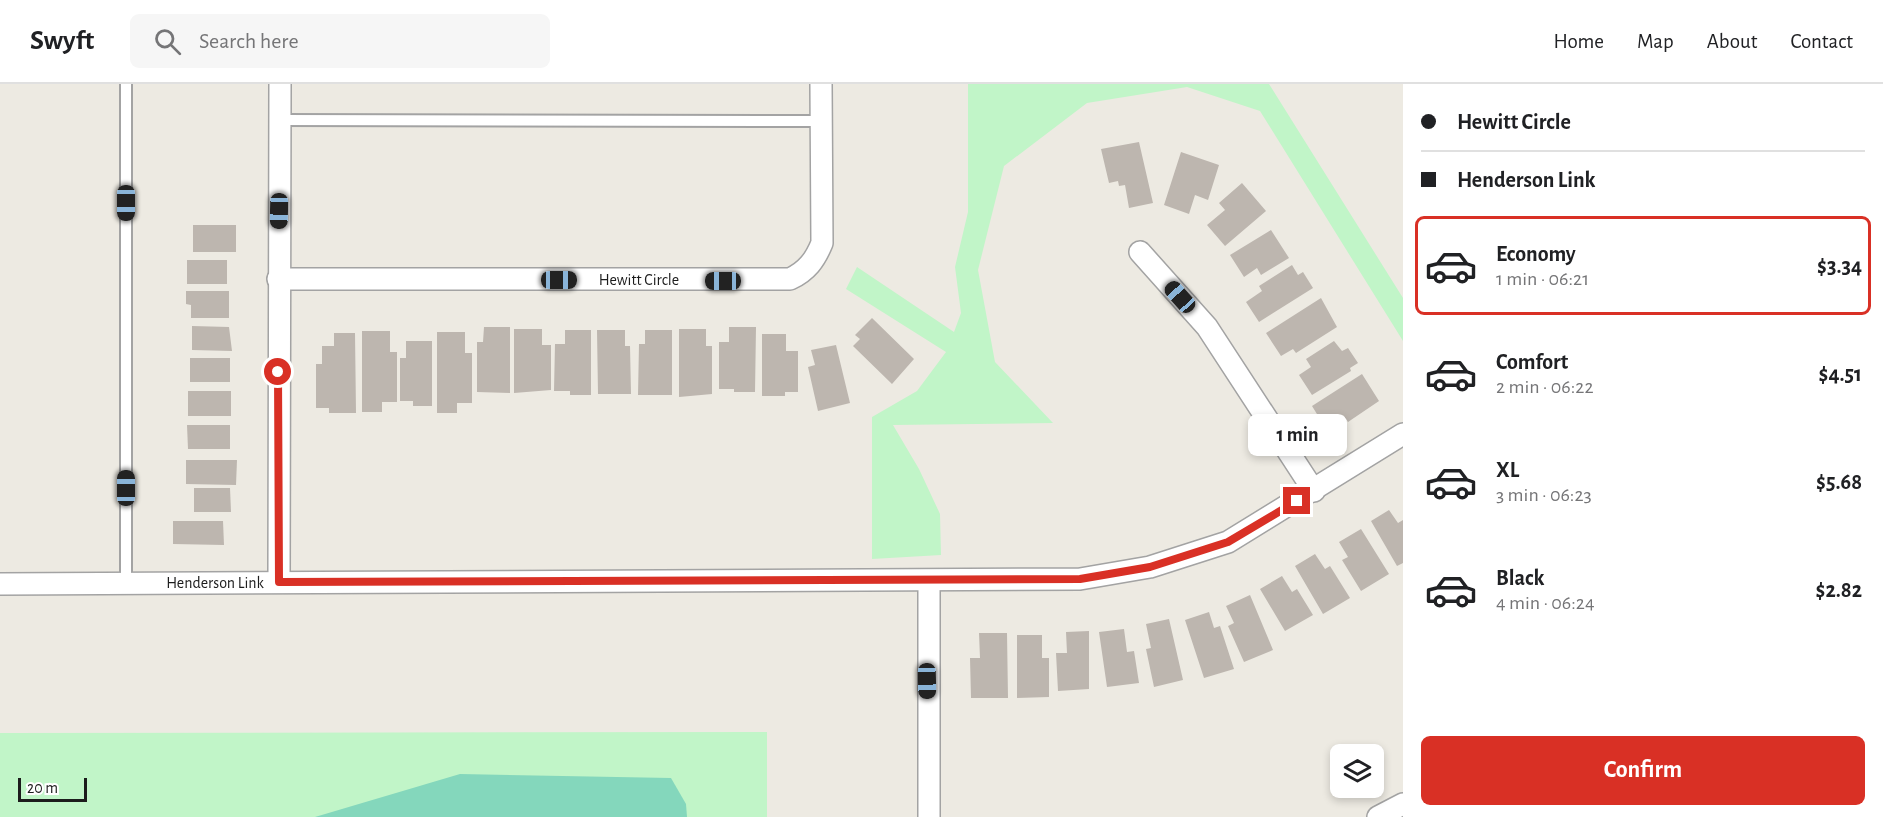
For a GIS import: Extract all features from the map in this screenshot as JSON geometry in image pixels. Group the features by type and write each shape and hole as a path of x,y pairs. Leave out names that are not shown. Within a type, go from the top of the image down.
{"street":[{"path":"279,582 280,84"},
{"name":"Hewitt Circle","path":"278,279 790,279 803,273 816,259 822,243 821,84"},
{"path":"1140,252 1206,327 1314,491"},
{"name":"Henderson Link","path":"0,584 1080,579 1150,567 1228,542 1403,434"},
{"path":"929,581 929,817"},
{"path":"1378,817 1403,804"}],"lane":[{"path":"126,84 126,583"},
{"path":"280,120 821,121"}],"green space":[{"path":"968,84 1269,84 1403,298 1403,341 1260,111 1187,87 1087,103 1004,166 978,270 995,362 1053,423 893,425 919,469 940,514 941,555 872,559 872,417 917,391 946,352 846,289 857,267 954,332 961,313 955,267 968,212"},
{"path":"767,732 767,817 0,817 0,733"},
{"path":"460,774 671,778 686,804 687,817 315,817"}],"building":[{"path":"1139,142 1153,203 1129,208 1125,185 1119,186 1118,181 1109,183 1101,149"},
{"path":"1181,152 1219,165 1208,200 1195,195 1189,214 1164,205"},
{"path":"1242,183 1266,211 1225,246 1207,225 1225,210 1219,203"},
{"path":"193,225 236,225 236,252 193,252"},
{"path":"1271,230 1289,258 1261,275 1257,268 1244,277 1230,255"},
{"path":"187,260 227,260 227,284 187,284"},
{"path":"1292,265 1298,275 1303,272 1313,288 1259,322 1246,302 1262,291 1259,286"},
{"path":"186,291 229,291 229,318 191,318 191,305 186,304"},
{"path":"1321,298 1337,327 1296,353 1293,349 1281,356 1266,333"},
{"path":"872,318 914,359 892,384 853,346 860,339 855,335"},
{"path":"192,326 229,327 232,351 192,350"},
{"path":"484,327 510,327 510,393 477,392 477,342 483,342"},
{"path":"729,327 756,327 755,392 719,389 719,342 729,342"},
{"path":"514,329 542,329 542,345 551,345 551,390 514,393"},
{"path":"679,329 706,329 706,346 712,346 712,394 679,397"},
{"path":"565,330 591,330 591,395 570,395 570,391 554,391 555,344 565,344"},
{"path":"597,330 625,330 625,346 630,346 631,394 598,394"},
{"path":"645,330 672,330 672,395 638,395 639,344 645,344"},
{"path":"362,331 390,331 390,352 397,352 397,402 382,402 382,412 362,412"},
{"path":"437,332 465,332 465,353 472,353 472,403 457,403 457,413 437,413"},
{"path":"334,333 355,333 356,413 329,413 329,408 316,408 316,364 322,364 322,346 334,346"},
{"path":"762,334 786,334 786,351 798,351 798,392 785,392 785,396 762,396"},
{"path":"406,341 432,341 432,406 413,406 413,401 400,401 400,358 406,358"},
{"path":"1334,341 1342,351 1348,348 1358,363 1350,368 1351,371 1312,395 1299,375 1311,367 1306,359"},
{"path":"836,345 850,403 818,411 808,367 815,365 811,350"},
{"path":"190,358 230,358 230,382 190,382"},
{"path":"1362,374 1379,401 1348,422 1343,415 1325,427 1312,406"},
{"path":"188,391 231,391 231,416 188,416"},
{"path":"187,425 230,425 230,449 188,449"},
{"path":"186,460 237,460 236,485 186,484"},
{"path":"194,488 230,488 231,512 194,512"},
{"path":"1389,510 1398,523 1403,520 1403,563 1397,566 1371,521"},
{"path":"173,521 223,521 224,545 173,544"},
{"path":"1361,529 1389,574 1361,591 1342,560 1348,557 1339,542"},
{"path":"1315,554 1325,569 1330,566 1350,598 1323,614 1295,566"},
{"path":"1282,576 1292,592 1297,589 1313,615 1285,631 1260,589"},
{"path":"1250,595 1273,650 1244,662 1228,626 1234,623 1226,606"},
{"path":"1209,612 1214,628 1220,626 1234,669 1204,678 1185,620"},
{"path":"1169,619 1183,680 1154,687 1146,649 1151,648 1146,624"},
{"path":"1124,629 1127,652 1134,651 1139,683 1107,687 1099,632"},
{"path":"1089,631 1089,689 1058,691 1056,653 1067,653 1066,632"},
{"path":"979,633 1007,633 1008,698 971,698 970,658 980,658"},
{"path":"1017,635 1042,635 1042,658 1049,658 1049,697 1017,698"}],"route":[{"path":"278,372 279,582 1080,579 1150,567 1228,542 1297,501"}]}
